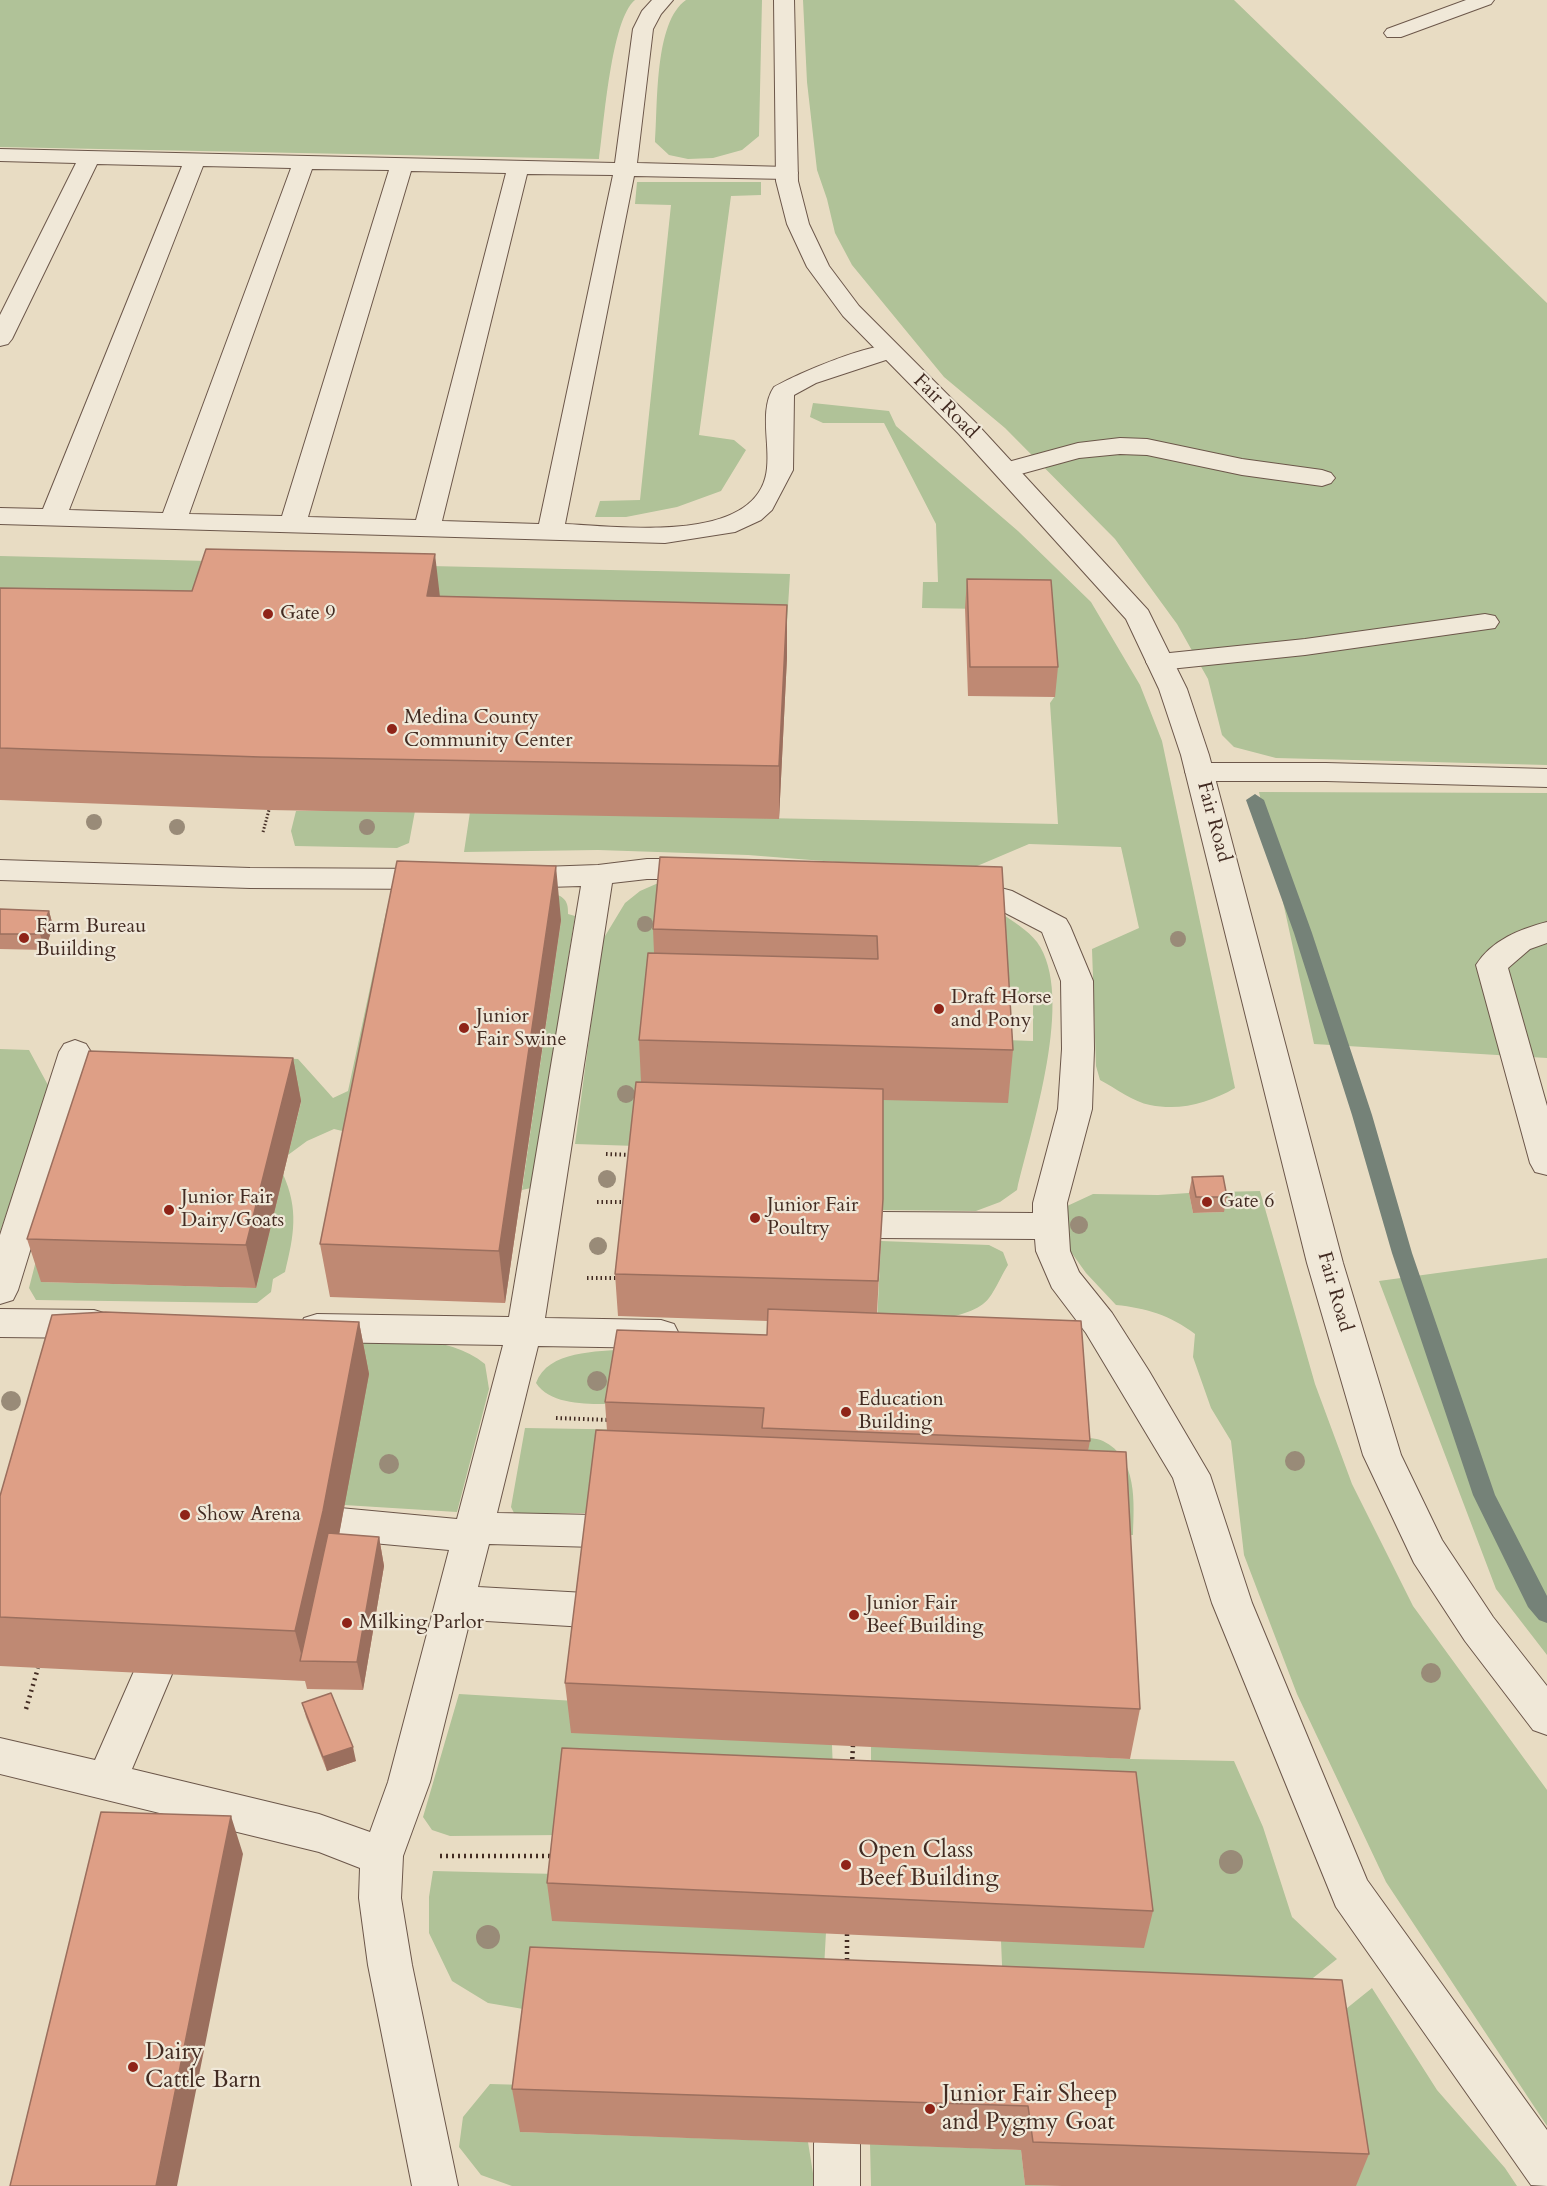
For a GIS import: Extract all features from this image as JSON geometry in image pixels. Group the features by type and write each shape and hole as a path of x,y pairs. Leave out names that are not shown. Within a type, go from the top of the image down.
{"street":[{"path":"550,532 625,169 643,29 652,11 663,0"},
{"name":"Fair Road","path":"784,0 787,173 798,224 818,267 851,311 1006,470 1138,616 1173,688 1200,772 1325,1263 1382,1455 1428,1551 1479,1629 1547,1717"},
{"path":"1394,33 1484,0"},
{"path":"0,155 787,173"},
{"path":"0,339 90,157"},
{"path":"53,518 195,159"},
{"path":"172,521 304,162"},
{"path":"293,524 402,164"},
{"path":"427,528 518,167"},
{"path":"0,516 665,535 718,530 750,517 767,500 780,473 780,405 783,392 807,378 890,351"},
{"path":"1006,470 1078,451 1138,447 1169,450 1242,467 1322,478"},
{"path":"1160,662 1337,644 1485,622"},
{"path":"1200,772 1326,772 1547,778"},
{"path":"0,870 250,878 472,879 598,875 647,869 736,868"},
{"path":"435,2186 380,1898 382,1856 409,1782 524,1332 535,1277 588,927 598,875"},
{"path":"923,880 944,882 1001,898 1055,926 1077,981 1075,1109 1050,1203 1053,1251 1092,1340 1191,1475 1232,1603 1351,1893 1547,2169"},
{"path":"1547,932 1519,942 1492,965 1503,1012 1547,1163"},
{"path":"0,1290 75,1052"},
{"path":"881,1225 1050,1226"},
{"path":"0,1323 130,1325"},
{"path":"286,1328 691,1334"},
{"path":"340,1524 472,1532 595,1531"},
{"path":"454,1602 586,1610"},
{"path":"107,1780 152,1674"},
{"path":"0,1756 319,1833 382,1856"}],"path":[{"path":"852,1777 854,1745"},
{"path":"382,1856 560,1856"},
{"path":"847,1976 848,1934"}],"green space":[{"path":"0,0 635,0 627,11 614,50 599,159 0,147"},
{"path":"686,0 762,0 759,136 742,150 713,158 688,159 669,155 655,142 663,45 668,26 676,11"},
{"path":"803,0 1234,0 1547,303 1547,765 1276,758 1234,747 1222,735 1208,679 1177,624 1115,539 1005,428 944,377 852,265 835,233 817,170 807,82"},
{"path":"637,182 761,182 761,195 731,196 699,435 734,440 746,450 721,491 677,507 626,517 595,517 600,501 640,500 671,205 635,204"},
{"path":"813,403 889,411 896,426 1018,531 1091,602 1140,685 1162,741 1235,1088 1205,1102 1161,1107 1138,1101 1100,1080 1096,1066 1092,949 1139,928 1121,847 1029,844 963,872 748,855 598,850 464,852 470,812 1058,824 1050,703 1055,696 1049,610 922,608 923,582 938,582 936,524 884,423 823,423 810,417"},
{"path":"0,556 292,563 281,603 0,612"},
{"path":"385,565 790,574 787,623 709,621 433,648"},
{"path":"1259,792 1547,793 1547,1058 1314,1044"},
{"path":"296,811 415,811 409,843 397,848 295,846 291,831"},
{"path":"686,881 1001,913 1020,926 1037,942 1048,966 1052,995 1052,1028 1040,1099 1017,1190 1000,1202 976,1211 881,1210 636,1146 575,1144 602,941 625,903 640,891 656,884","holes":["1002,990 1010,1000 1033,1001 1033,1041 1005,1040"]},
{"path":"547,892 563,898 567,904 568,914 575,916 531,1188 522,1190 561,920 363,1136 334,1129 307,1141 288,1155 301,1102 63,1147 92,1051 298,1059 333,1098 348,1091 387,908 423,907"},
{"path":"0,1049 29,1050 49,1087 0,1232"},
{"path":"283,1174 293,1211 291,1246 285,1272 273,1279 271,1292 257,1303 36,1300 29,1288 41,1241 41,1282 256,1288"},
{"path":"1260,1191 1315,1384 1352,1484 1413,1606 1547,1790 1547,2126 1386,1882 1297,1694 1244,1555 1231,1441 1211,1408 1193,1357 1195,1334 1157,1314 1116,1305 1086,1273 1061,1238 1065,1207 1093,1194 1189,1193 1193,1213 1224,1212 1220,1192"},
{"path":"881,1241 989,1245 1003,1252 1008,1265 989,1298 968,1312 936,1320 877,1323"},
{"path":"1547,1258 1547,1655 1496,1589 1379,1281"},
{"path":"341,1336 397,1338 435,1343 470,1354 485,1364 489,1389 457,1512 344,1505"},
{"path":"627,1349 615,1404 561,1400 543,1391 536,1383 542,1372 551,1364 562,1359 588,1352"},
{"path":"525,1428 1095,1439 1103,1441 1114,1449 1123,1458 1128,1470 1132,1482 1133,1535 598,1513 514,1513 511,1507"},
{"path":"459,1694 575,1701 832,1745 834,1798 562,1835 450,1836 432,1830 423,1817"},
{"path":"871,1746 1130,1759 1234,1761 1263,1827 1292,1917 1337,1959 1256,2023 1004,2012 1001,1941 871,1799"},
{"path":"433,1871 557,1874 826,1932 822,2004 535,2011 488,2003 452,1981 429,1933 429,1897"},
{"path":"1372,1988 1437,2090 1505,2168 1517,2186 1350,2186 1326,2025"},
{"path":"490,2084 526,2085 520,2132 808,2142 815,2186 512,2186 481,2175 459,2147 463,2117"},
{"path":"870,2144 1021,2150 1025,2185 1062,2186 871,2186"}],"building":[{"name":"Medina County Community Center","path":"206,549 435,554 427,596 787,605 779,766 260,757 0,748 0,588 192,591"},
{"path":"967,579 1051,580 1058,667 970,667"},
{"path":"660,857 1002,867 1013,1050 639,1040 648,953 878,959 877,936 653,929"},
{"name":"Junior Fair Swine","path":"397,861 556,866 499,1251 320,1244"},
{"path":"0,909 49,911 40,934 0,934"},
{"name":"Junior Fair Dairy/Goats","path":"89,1051 293,1058 246,1245 27,1239"},
{"name":"Junior Fair Poultry","path":"636,1082 883,1089 883,1199 878,1281 615,1274"},
{"path":"1223,1176 1227,1197 1196,1197 1192,1177"},
{"path":"768,1309 1081,1321 1090,1441 762,1428 764,1408 605,1402 617,1330 767,1335"},
{"name":"Show Arena","path":"105,1312 359,1322 323,1511 295,1631 0,1617 0,1496 52,1315"},
{"name":"Junior Fair Beef Building","path":"596,1430 1126,1452 1140,1709 565,1683"},
{"name":"Milking Parlor","path":"328,1533 379,1537 357,1662 300,1661"},
{"path":"331,1693 353,1747 323,1757 302,1703"},
{"name":"Open Class Beef Building","path":"562,1748 1136,1772 1153,1911 547,1883"},
{"name":"Dairy Cattle Barn","path":"101,1812 231,1816 156,2186 10,2186"},
{"name":"Junior Fair Sheep and Pygmy Goat","path":"530,1947 1342,1980 1369,2154 1033,2142 1028,2106 512,2089"}],"waterway":[{"path":"1255,800 1303,933 1362,1115 1402,1253 1484,1495 1536,1600 1547,1613"}],"place":[{"name":"Gate 9","path":"268,614"},
{"name":"Medina County Community Center","path":"392,729"},
{"name":"Farm Bureau Buiilding","path":"24,938"},
{"name":"Draft Horse and Pony","path":"939,1009"},
{"name":"Junior Fair Swine","path":"464,1028"},
{"name":"Gate 6","path":"1207,1202"},
{"name":"Junior Fair Dairy/Goats","path":"169,1210"},
{"name":"Junior Fair Poultry","path":"755,1218"},
{"name":"Education Building","path":"846,1412"},
{"name":"Show Arena","path":"185,1515"},
{"name":"Junior Fair Beef Building","path":"854,1615"},
{"name":"Milking Parlor","path":"347,1623"},
{"name":"Open Class Beef Building","path":"846,1865"},
{"name":"Dairy Cattle Barn","path":"133,2067"},
{"name":"Junior Fair Sheep and Pygmy Goat","path":"930,2109"}]}
